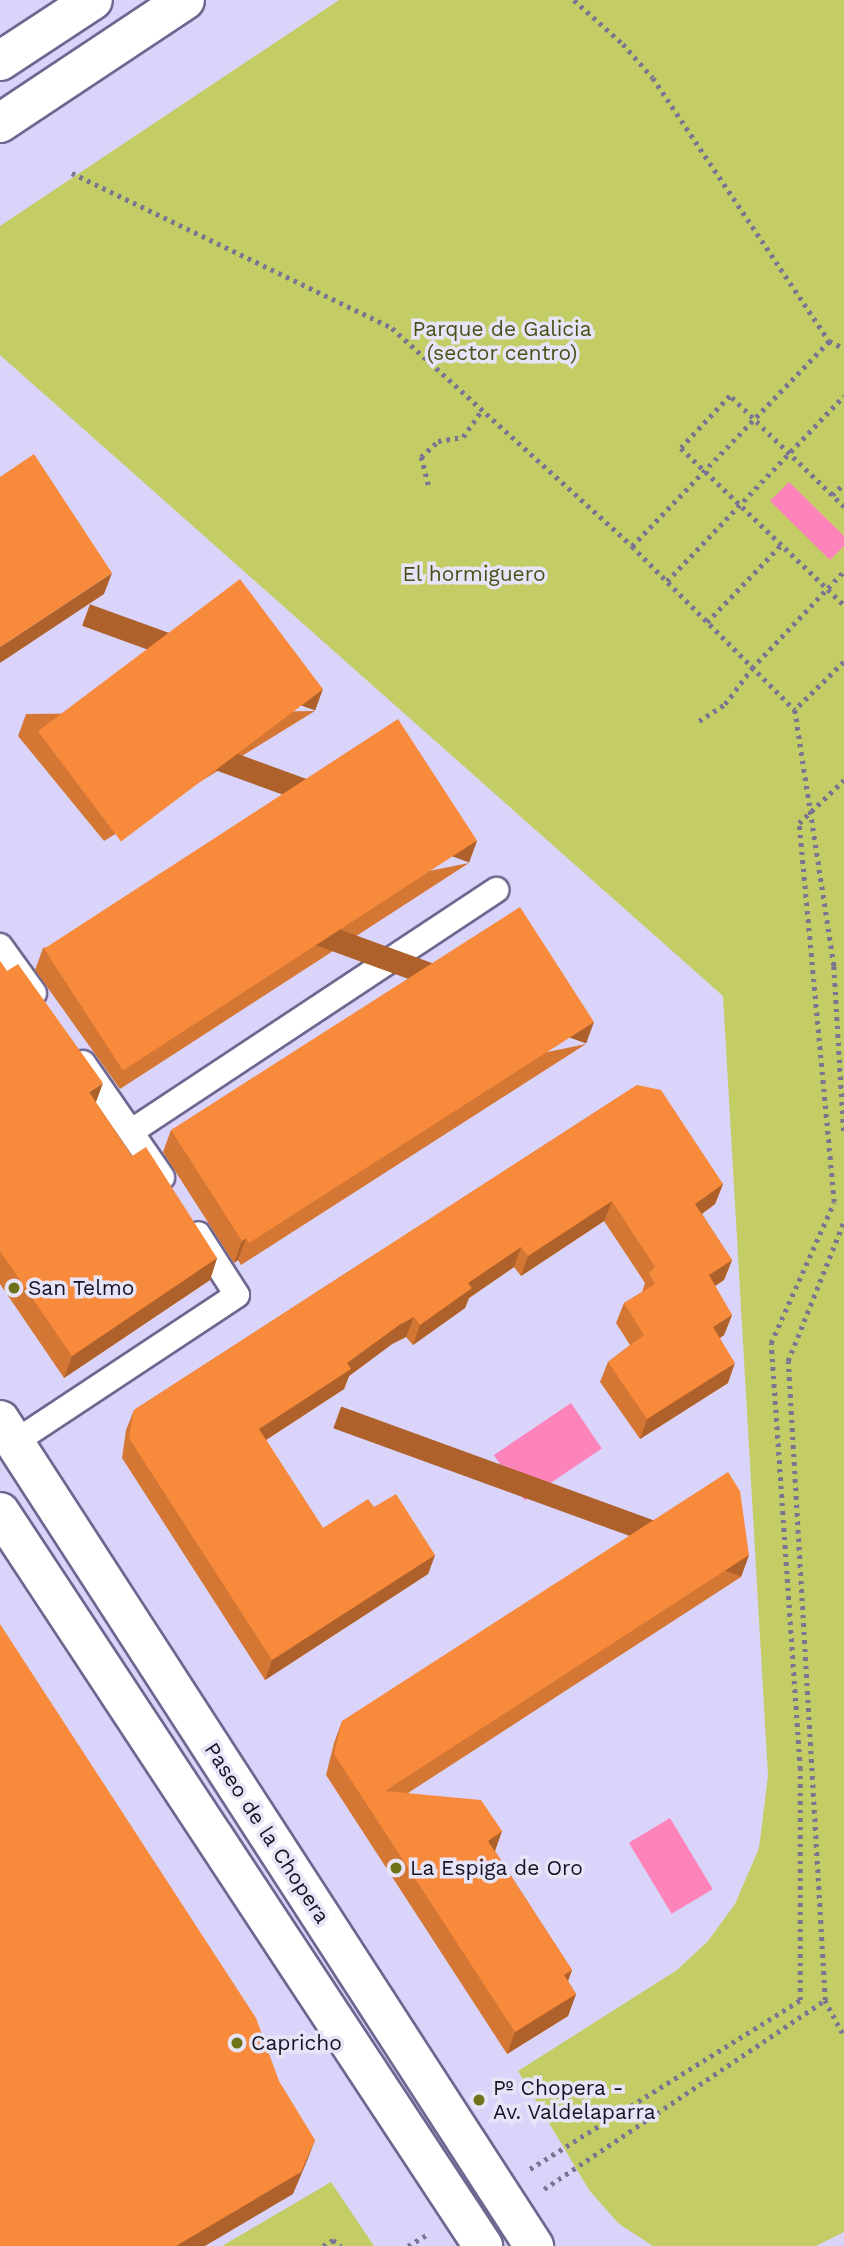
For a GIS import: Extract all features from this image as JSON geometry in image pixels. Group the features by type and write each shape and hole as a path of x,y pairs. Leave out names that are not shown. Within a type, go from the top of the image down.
{"main road":[{"path":"0,61 93,0"},
{"path":"0,123 186,0"},
{"name":"Paseo de la Chopera","path":"7,1431 534,2246"},
{"path":"0,1512 483,2246"}],"lane":[{"path":"132,1130 496,890"},
{"path":"0,946 50,1016"},
{"path":"7,1431 237,1295 132,1130 66,1039"}],"path":[{"path":"574,0 623,44 653,78 829,341 843,347"},
{"path":"72,173 392,328 632,546 795,710 834,966 844,1133"},
{"path":"632,546 829,341"},
{"path":"844,507 730,396 681,448 844,604"},
{"path":"667,581 844,396"},
{"path":"429,485 421,457 438,441 463,437 482,410"},
{"path":"832,495 844,484"},
{"path":"707,622 782,544"},
{"path":"699,721 725,704 752,668 844,571"},
{"path":"795,710 844,662"},
{"path":"503,2201 800,2000 800,1769 771,1343 834,1202 799,823 844,780"},
{"path":"844,1221 788,1362 825,2000 844,2035"},
{"path":"503,2201 825,2000"},
{"path":"408,2246 461,2212"},
{"path":"323,2246 333,2240 341,2246"}],"green space":[{"name":"Parque de Galicia (sector centro)","path":"339,0 844,0 844,2232 816,2246 653,2246 619,2224 589,2190 518,2071 677,1970 708,1941 735,1904 759,1848 768,1776 723,996 0,355 0,226"},
{"path":"331,2182 374,2246 222,2246"}],"shaded area":[{"path":"789,482 844,536 844,546 830,560 770,501"},
{"path":"571,1403 602,1449 525,1501 494,1455"},
{"path":"670,1818 713,1889 672,1914 629,1843"}],"building":[{"path":"34,454 112,573 0,647 0,477"},
{"path":"240,579 323,689 121,841 38,731"},
{"path":"398,719 477,841 123,1070 44,949"},
{"path":"520,907 594,1022 249,1243 246,1238 242,1241 171,1130"},
{"path":"0,961 7,971 18,964 103,1083 89,1092 132,1156 146,1147 217,1258 72,1356 0,1251"},
{"path":"637,1085 661,1090 723,1184 695,1204 732,1260 709,1275 732,1315 713,1327 735,1363 647,1419 608,1362 644,1335 624,1303 655,1284 649,1273 655,1267 612,1201 528,1256 521,1247 468,1283 472,1288 420,1325 414,1317 399,1325 347,1363 351,1369 259,1429 323,1528 368,1499 374,1507 396,1494 435,1555 272,1660 129,1438 134,1410"},
{"path":"728,1472 740,1491 749,1555 385,1791 481,1800 502,1831 488,1841 572,1970 564,1975 576,1994 515,2032 334,1754 342,1721"},
{"path":"0,1624 256,2018 279,2081 315,2140 301,2172 176,2246 0,2246"}],"place":[{"name":"San Telmo","path":"14,1288"},
{"name":"La Espiga de Oro","path":"396,1868"},
{"name":"Capricho","path":"237,2043"},
{"name":"Pº Chopera - Av. Valdelaparra","path":"479,2100"}],"park label":[{"name":"El hormiguero","path":"474,574"}]}
